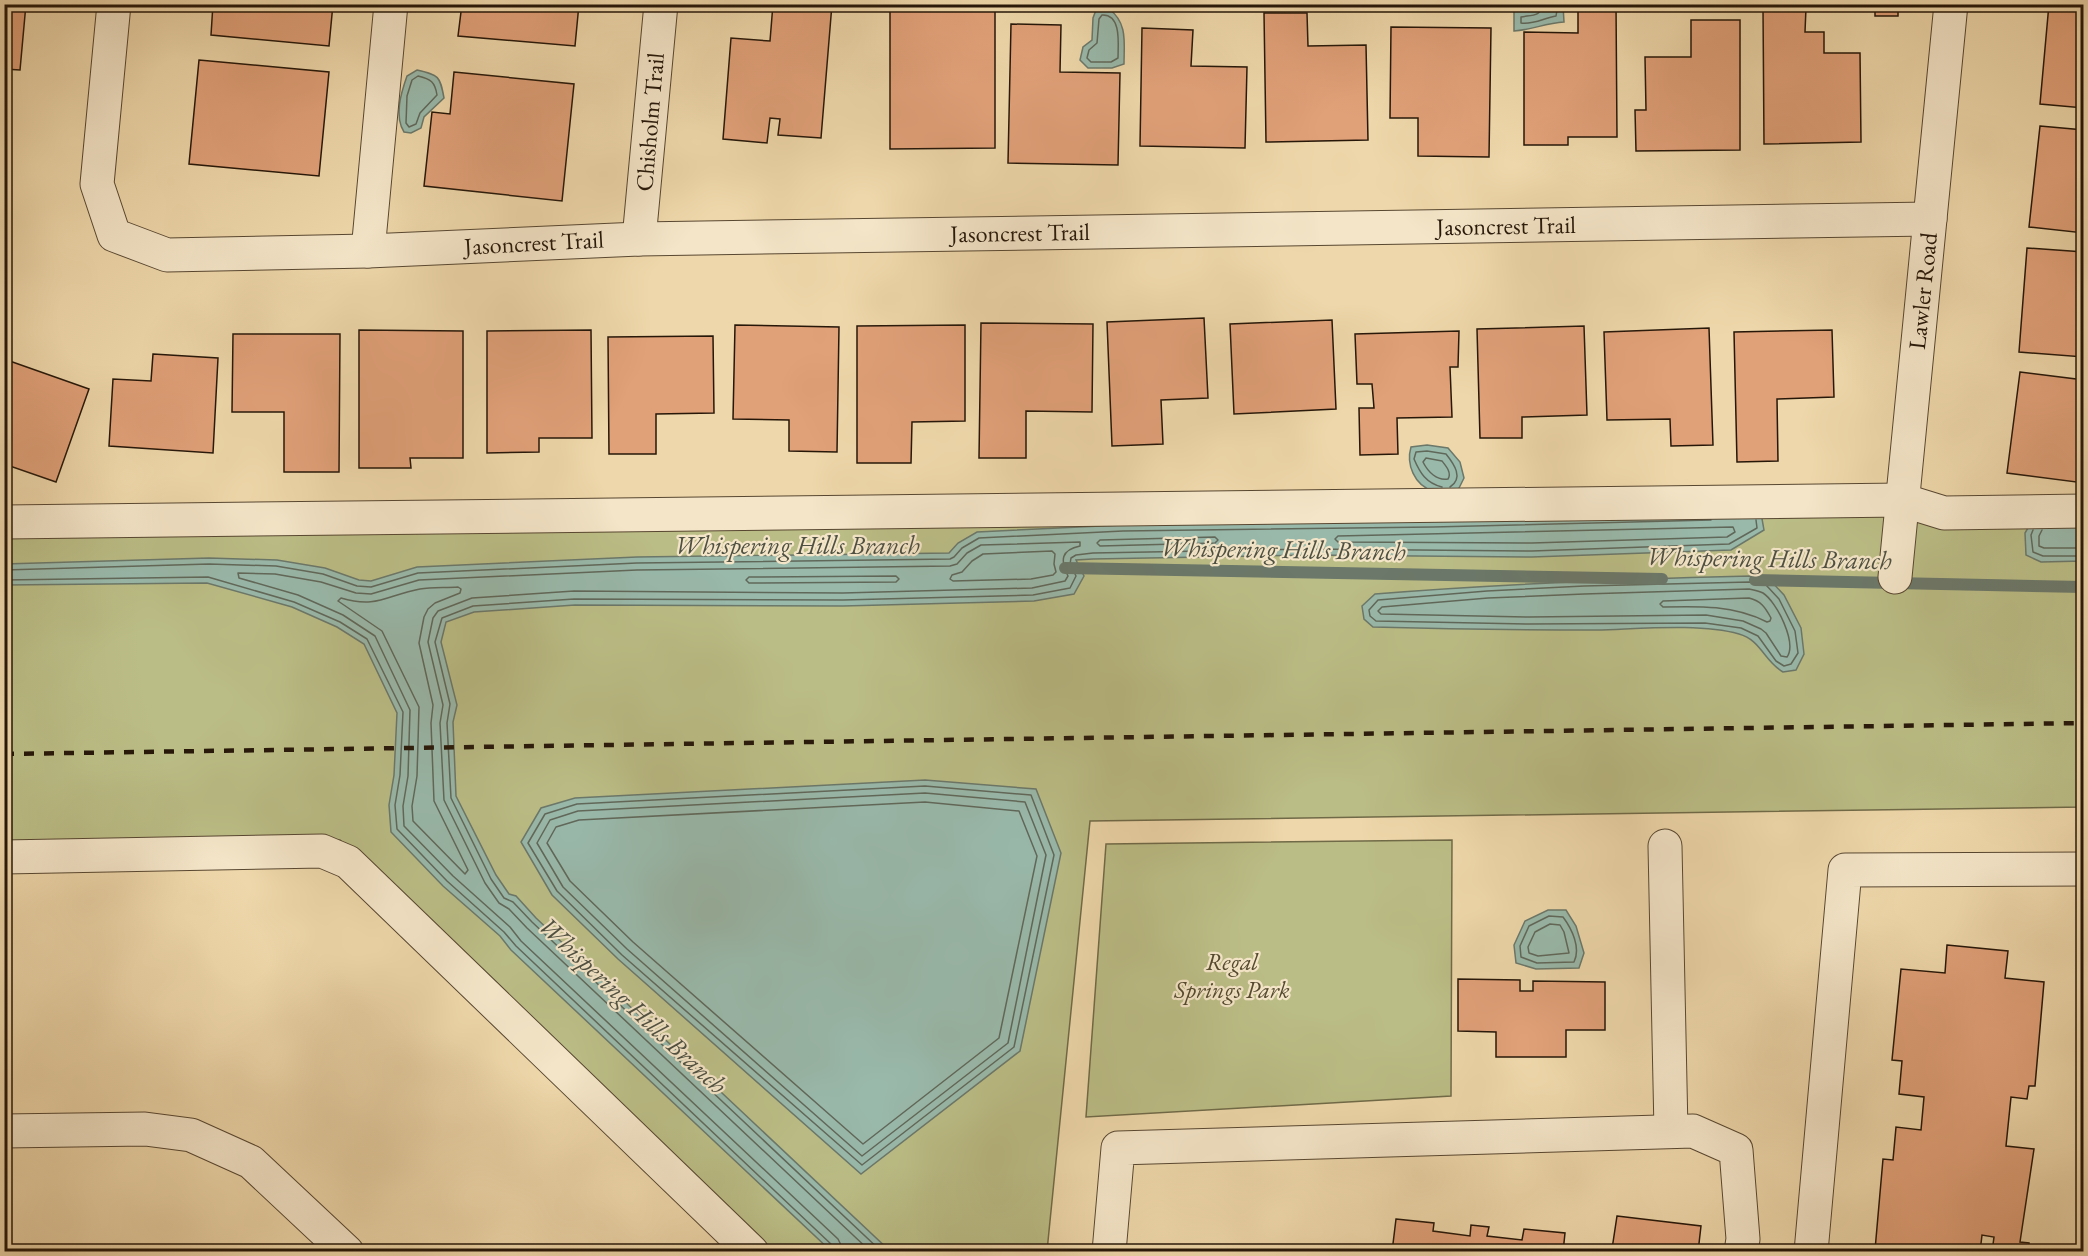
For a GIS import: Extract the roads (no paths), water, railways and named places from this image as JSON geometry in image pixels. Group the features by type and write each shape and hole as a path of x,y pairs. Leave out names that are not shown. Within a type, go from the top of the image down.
{"street":[{"name":"Jasoncrest Trail","path":"114,4 97,184 114,236 167,255 368,250 639,238 1930,219"},
{"path":"368,250 391,4"},
{"name":"Chisholm Trail","path":"639,238 660,4"},
{"name":"Lawler Road","path":"1895,577 1951,4"},
{"path":"4,522 1902,500 1944,513 2084,511"},
{"path":"1665,846 1671,1131"},
{"path":"4,857 322,851 348,862 752,1251"},
{"path":"1811,1251 1845,870 2084,869"},
{"path":"4,1131 145,1129 191,1135 251,1162 347,1251"},
{"path":"1109,1251 1118,1148 1671,1131 1693,1131 1736,1150 1743,1239 1741,1251"}],"water":[{"path":"1542,4 1563,5 1564,22 1514,31 1514,10 1532,10"},
{"path":"1109,9 1119,21 1124,34 1124,64 1112,68 1088,68 1080,60 1083,47 1092,40 1093,18 1096,10"},
{"path":"417,70 430,73 440,81 444,98 424,117 421,128 411,133 404,132 399,119 401,97 407,76"},
{"path":"1427,445 1448,448 1460,462 1464,478 1458,490 1433,491 1416,479 1411,467 1411,447"},
{"path":"1761,513 1764,530 1731,550 1532,557 1307,555 1093,559 1076,560 1084,576 1074,594 1034,601 843,606 575,605 474,612 446,622 441,642 457,705 453,722 456,796 496,875 509,894 516,896 536,918 891,1252 831,1251 511,950 500,936 443,886 391,832 389,805 394,775 397,713 364,644 337,627 292,607 207,583 5,585 4,564 209,558 277,560 325,568 359,580 371,581 417,567 637,557 949,553 958,543 977,532 1122,525"},
{"path":"2083,514 2083,561 2041,562 2026,555 2025,533 2035,516"},
{"path":"1751,576 1769,579 1784,595 1801,628 1804,654 1796,670 1783,672 1752,641 1739,634 1723,631 1688,628 1569,630 1373,627 1364,619 1362,606 1375,594 1563,582"},
{"path":"925,780 1036,789 1061,853 1020,1051 861,1174 618,959 552,895 521,842 541,808 575,798"},
{"path":"1548,910 1566,910 1576,926 1584,953 1579,968 1536,969 1516,963 1514,945 1525,921"}],"waterway":[{"name":"Whispering Hills Branch","path":"1065,568 1662,579"},
{"name":"Whispering Hills Branch","path":"1755,580 2084,587"}],"railway":[{"path":"4,754 2084,723"}],"park label":[{"name":"Regal Springs Park","path":"1232,976"}]}
